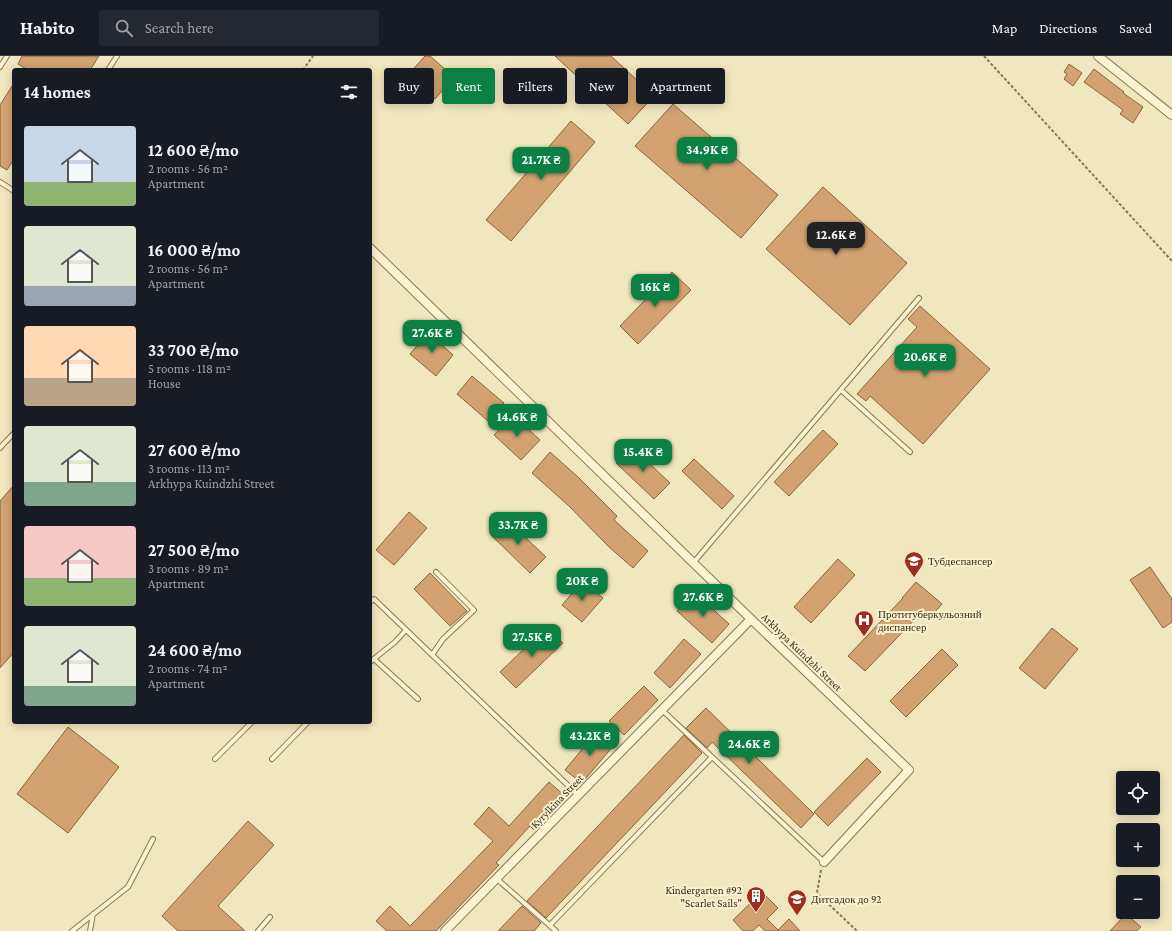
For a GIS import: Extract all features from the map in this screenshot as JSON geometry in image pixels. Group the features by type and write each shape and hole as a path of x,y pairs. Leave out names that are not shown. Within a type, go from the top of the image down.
{"street":[{"path":"1098,56 1172,115"},
{"name":"Arkhypa Kuindzhi Street","path":"372,250 751,619 910,770 824,862"},
{"name":"Kyrylkina Street","path":"445,931 751,619"}],"lane":[{"path":"0,67 7,56"},
{"path":"109,68 117,56"},
{"path":"0,182 12,190"},
{"path":"694,562 919,298"},
{"path":"840,390 910,452"},
{"path":"0,448 12,435"},
{"path":"432,655 443,639 474,610 436,572"},
{"path":"372,600 374,599 578,796"},
{"path":"406,630 395,642 372,661 418,700"},
{"path":"662,710 824,862"},
{"path":"215,760 250,724"},
{"path":"272,759 306,724"},
{"path":"550,925 712,757"},
{"path":"72,931 128,887 153,839"},
{"path":"496,879 556,931"},
{"path":"90,931 93,914"},
{"path":"258,931 270,917"}],"path":[{"path":"305,68 314,56"},
{"path":"984,56 1172,261"},
{"path":"824,862 822,864 817,894 857,931"}],"building":[{"path":"22,56 99,56 91,68 25,68 18,64"},
{"path":"425,56 430,56 444,68 442,68 442,91 435,99 434,68 414,68"},
{"path":"555,56 611,56 624,68 575,68 575,75"},
{"path":"1069,64 1082,73 1073,86 1064,79 1067,74 1064,72"},
{"path":"1094,69 1143,107 1133,123 1120,114 1123,110 1084,82"},
{"path":"628,72 636,79 636,104 647,104 628,124 607,104 628,104"},
{"path":"12,86 12,162 7,170 0,166 0,105"},
{"path":"673,104 778,195 741,238 635,146"},
{"path":"571,121 595,142 511,241 486,220"},
{"path":"823,187 907,263 850,325 766,249"},
{"path":"672,272 691,290 638,344 620,326"},
{"path":"920,306 990,369 923,444 870,396 866,401 857,394 917,327 908,319"},
{"path":"428,333 453,355 436,376 410,354"},
{"path":"472,376 504,403 488,421 457,394"},
{"path":"513,415 540,440 521,460 494,435"},
{"path":"823,430 838,444 789,496 774,482"},
{"path":"632,447 670,483 654,499 616,463"},
{"path":"550,452 578,477 617,516 614,520 648,551 633,568 608,546 569,506 532,473"},
{"path":"694,459 734,496 722,509 682,471"},
{"path":"12,487 12,654 0,668 0,501"},
{"path":"409,512 427,528 394,565 376,550"},
{"path":"506,519 546,557 530,573 491,535"},
{"path":"838,559 855,575 811,623 794,607"},
{"path":"1150,567 1172,599 1172,622 1163,628 1130,580"},
{"path":"430,573 467,611 450,626 414,589"},
{"path":"583,581 603,598 582,622 562,605"},
{"path":"916,582 942,604 927,621 920,614 865,671 848,656 903,598"},
{"path":"694,592 729,624 712,643 677,611"},
{"path":"547,627 563,643 516,688 500,672"},
{"path":"1052,628 1078,649 1045,689 1019,668"},
{"path":"684,639 701,654 670,688 654,673"},
{"path":"942,649 958,665 906,717 890,701"},
{"path":"644,686 658,700 624,735 609,721"},
{"path":"706,708 814,814 801,828 712,742 707,748 686,728"},
{"path":"68,727 119,767 68,833 17,794"},
{"path":"597,731 614,745 582,783 565,770"},
{"path":"684,735 702,753 546,918 527,901"},
{"path":"867,758 881,772 828,826 814,812"},
{"path":"549,782 565,796 534,830 530,826 496,863 499,865 436,931 387,931 376,921 390,906 410,926 493,841 474,824 489,807 509,826"},
{"path":"248,821 274,845 218,906 245,931 178,931 162,916"},
{"name":"Kindergarten #92 \"Scarlet Sails\"","path":"762,892 778,908 767,919 778,930 789,919 800,931 765,931 759,925 753,931 743,931 733,920"},
{"path":"522,906 541,923 534,931 498,931"},
{"path":"1121,919 1132,919 1141,927 1137,931 1110,931"}],"place":[{"name":"Тубдеспансер","path":"914,578"},
{"name":"Протитуберкульозний диспансер","path":"864,637"},
{"name":"Kindergarten #92 \"Scarlet Sails\"","path":"756,913"},
{"name":"Дитсадок до 92","path":"797,916"}]}
